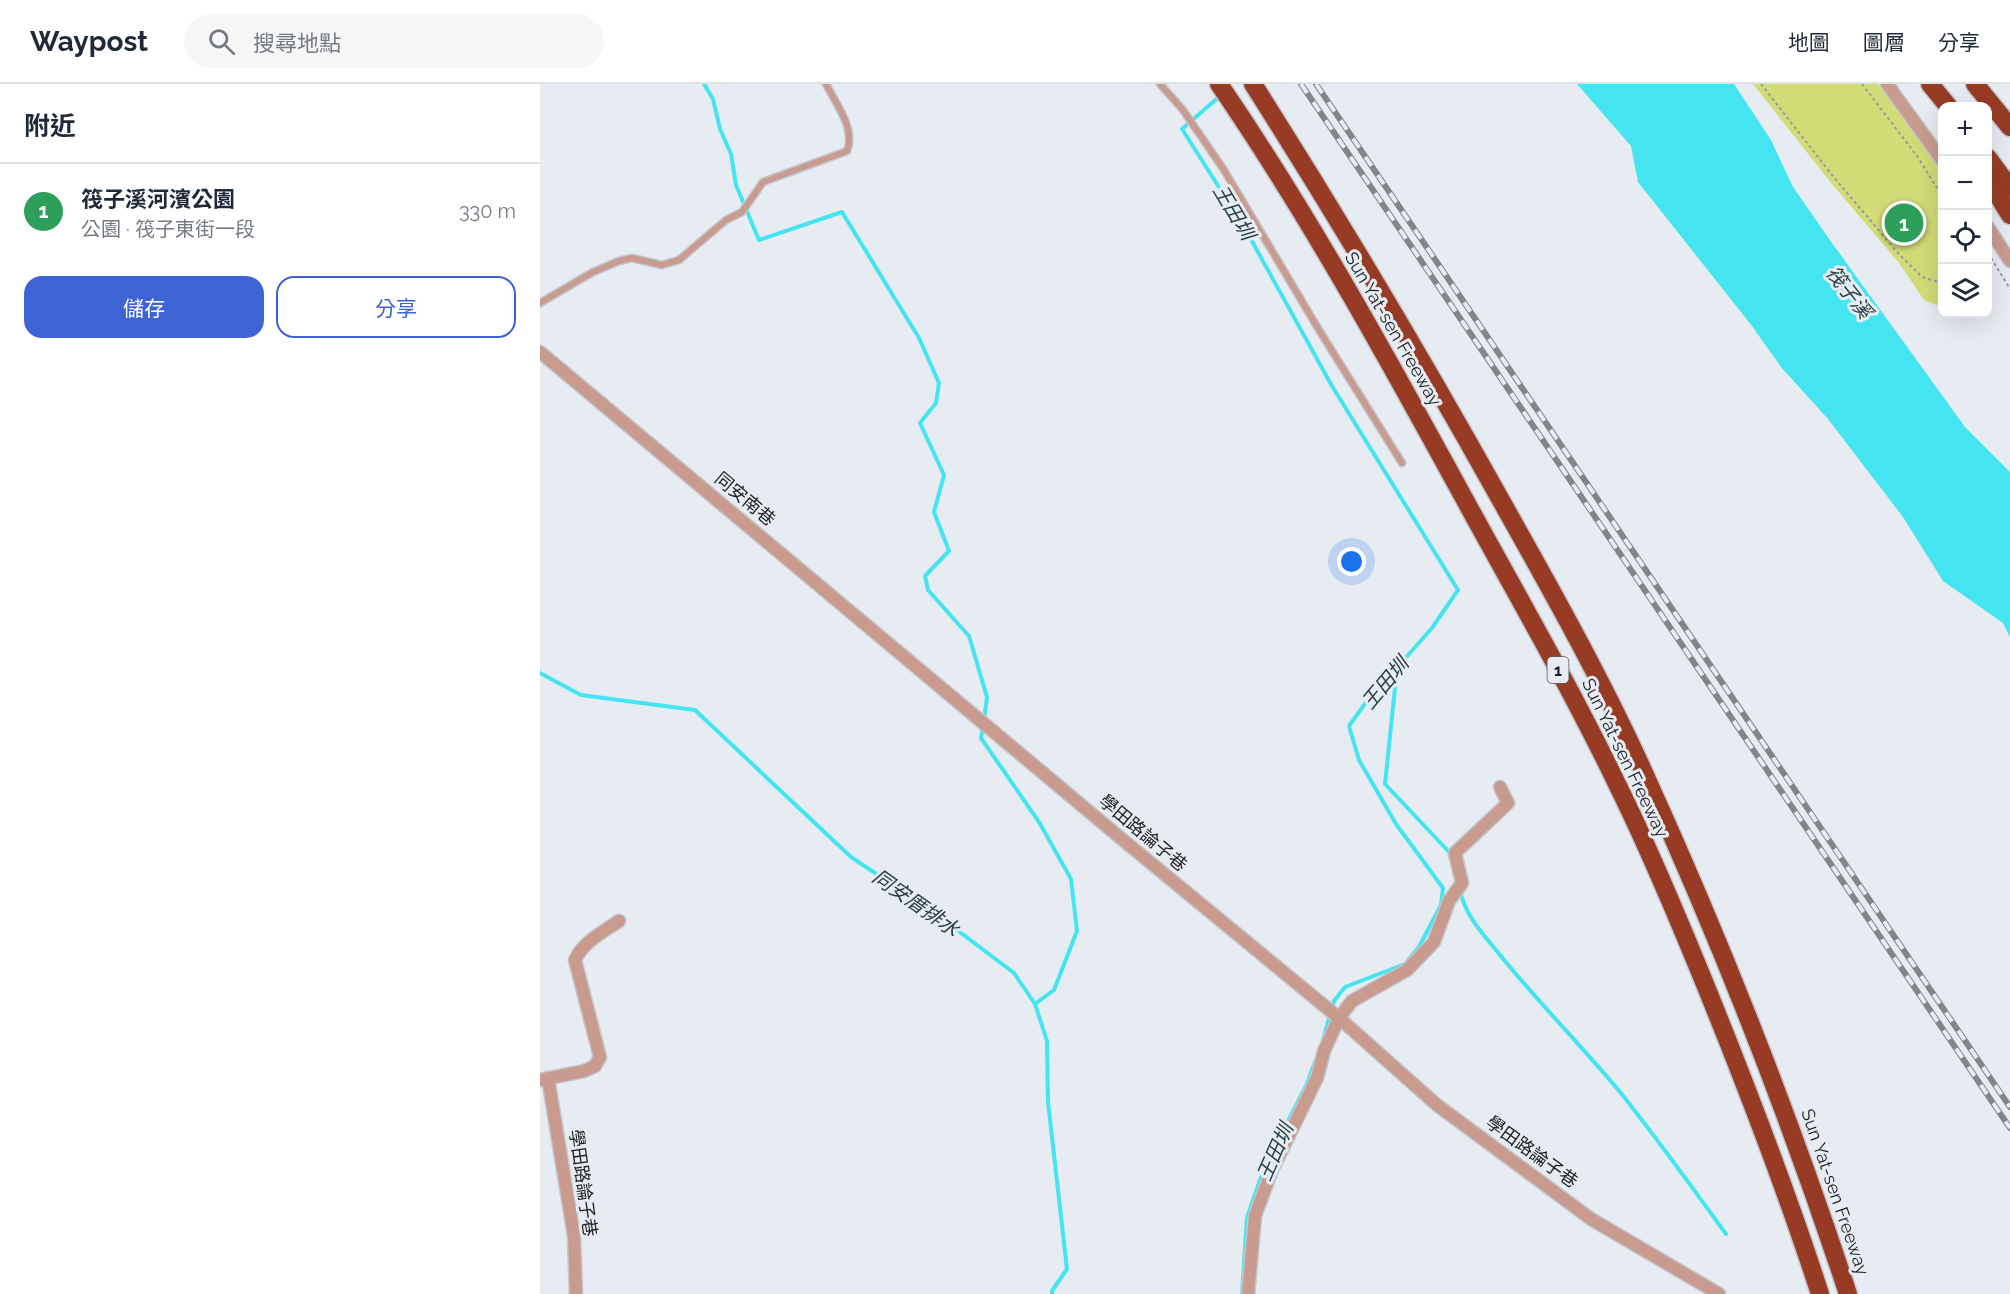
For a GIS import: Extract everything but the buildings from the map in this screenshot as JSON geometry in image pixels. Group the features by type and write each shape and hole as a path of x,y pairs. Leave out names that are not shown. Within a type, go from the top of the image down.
{"highway":[{"name":"Sun Yat-sen Freeway","path":"1219,84 1248,127 1361,312 1544,644 1619,788 1682,927 1749,1092 1791,1206 1820,1294"},
{"name":"Sun Yat-sen Freeway","path":"1253,84 1437,385 1573,630 1645,774 1773,1082 1816,1197 1848,1294"},
{"path":"1929,84 1944,102"},
{"path":"1929,84 1939,102"},
{"path":"1975,84 2010,127"},
{"path":"1992,164 2010,188"},
{"path":"1992,186 2010,215"}],"street":[{"path":"1887,84 1939,156"},
{"path":"1992,233 2010,261"},
{"name":"同安南巷","path":"540,352 926,673"},
{"name":"學田路論子巷","path":"926,673 1339,1018 1437,1105 1591,1219 1719,1294"},
{"path":"1248,1294 1254,1216 1272,1170 1317,1078 1324,1052 1339,1018 1352,1001 1407,970 1434,942 1449,901 1462,883 1455,853 1508,803 1500,787"},
{"path":"544,1079 585,1071 595,1066 600,1057 575,960 579,951 619,921"},
{"name":"學田路論子巷","path":"544,1079 573,1236 576,1294"}],"lane":[{"path":"540,303 593,272 619,261 632,258 662,265 679,260 726,220 742,212 764,183 847,152 850,144 848,123 826,84"},
{"path":"1160,84 1183,110 1230,180 1319,330 1402,463"}],"path":[{"path":"1761,84 1832,175 1897,252 1922,277 1938,281"},
{"path":"1862,84 1917,156 1938,190"},
{"path":"1992,261 2010,289"}],"green space":[{"path":"1753,84 1878,84 1938,166 1938,306 1924,300 1899,263 1832,184"}],"water":[{"name":"筏子溪","path":"1577,84 1734,84 1771,140 1793,187 1832,243 1965,427 2010,472 2010,637 2003,623 1943,581 1903,517 1828,419 1781,367 1752,326 1638,182 1631,146"}],"waterway":[{"path":"704,84 713,99 720,129 731,154 736,185 759,240 842,212 919,338 939,383 936,403 920,423 944,475 934,512 949,551 925,576 928,590 969,636 987,697 984,720"},
{"name":"王田圳","path":"1220,96 1182,129 1243,225 1332,386 1458,590 1432,628 1364,705 1349,726 1359,760 1396,824 1443,888 1441,905 1419,947 1405,964 1345,987 1334,1001 1323,1040"},
{"path":"1397,669 1385,784 1451,854"},
{"name":"同安厝排水","path":"540,673 581,695 695,710 851,857 932,911 1014,973 1035,1004 1047,1041 1048,1102 1067,1269 1052,1294"},
{"path":"983,727 981,738 1039,822 1071,879 1077,931 1054,990 1035,1004"},
{"path":"1460,890 1466,908 1482,932 1529,990 1620,1092 1726,1234"},
{"name":"王田圳","path":"1242,1294 1247,1218 1260,1180 1307,1084 1316,1059"}],"railway":[{"path":"1301,84 2010,1128"},
{"path":"1316,84 2010,1107"}],"place":[{"name":"筏子溪河濱公園","path":"1904,223"}]}
